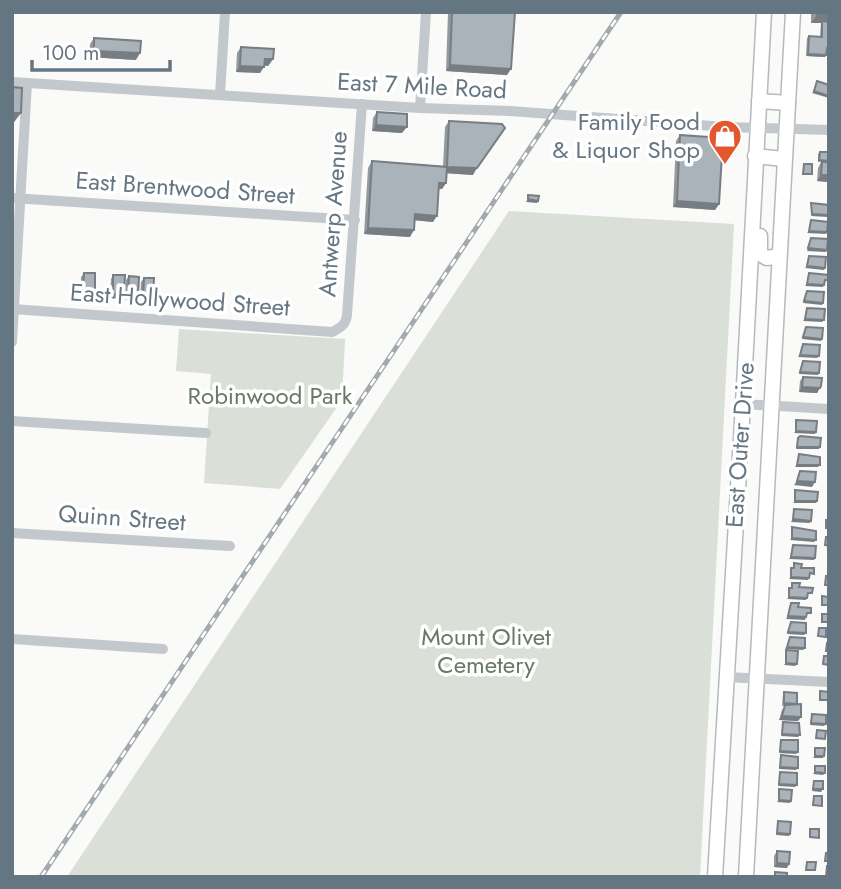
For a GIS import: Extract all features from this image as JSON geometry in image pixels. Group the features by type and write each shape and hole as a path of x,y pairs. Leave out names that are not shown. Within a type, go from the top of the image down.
{"main road":[{"path":"781,12 784,22 782,60 790,70"},
{"name":"East Outer Drive","path":"746,877 793,12"},
{"name":"East Outer Drive","path":"715,877 765,13"},
{"path":"759,101 788,103"},
{"path":"755,156 784,159"},
{"path":"754,183 761,207 760,254 767,258 779,256"}],"street":[{"path":"220,95 225,12"},
{"path":"420,108 426,12"},
{"name":"East 7 Mile Road","path":"12,82 757,128 829,130"},
{"path":"12,342 16,198 27,83"},
{"name":"Antwerp Avenue","path":"342,326 348,315 362,104"},
{"name":"East Brentwood Street","path":"16,198 355,220"},
{"name":"East Hollywood Street","path":"13,309 332,332 342,326"},
{"path":"743,404 829,409"},
{"path":"12,421 206,433"},
{"name":"Quinn Street","path":"12,533 230,546"},
{"path":"12,639 163,649"},
{"path":"726,677 829,682"}],"green space":[{"name":"Mount Olivet Cemetery","path":"509,211 734,224 700,877 67,877"},
{"name":"Robinwood Park","path":"179,329 345,339 342,400 280,489 204,483 211,374 176,371"}],"building":[{"path":"452,12 515,12 511,69 450,65"},
{"path":"817,12 829,12 829,15 817,15"},
{"path":"822,21 829,22 829,48 826,55 808,54 809,36 822,37"},
{"path":"94,38 141,41 140,53 94,51"},
{"path":"241,47 274,49 273,59 265,59 264,67 240,66"},
{"path":"817,81 829,85 829,96 814,91"},
{"path":"12,87 22,88 21,113 12,113"},
{"path":"377,112 407,114 407,127 376,125"},
{"path":"449,121 502,124 505,128 477,168 447,167"},
{"path":"680,135 723,138 719,204 677,201"},
{"path":"820,152 829,152 829,161 819,160"},
{"path":"372,161 447,167 446,183 439,183 437,216 415,214 414,230 368,228"},
{"path":"822,162 829,162 829,175 821,175"},
{"path":"804,164 812,164 812,174 803,174"},
{"path":"528,195 539,196 538,201 528,199"},
{"path":"811,203 829,205 829,215 812,214"},
{"path":"811,220 828,222 827,232 809,231"},
{"path":"811,238 828,239 827,250 808,248"},
{"path":"809,256 826,257 825,268 807,266"},
{"path":"84,273 95,273 95,293 83,292"},
{"path":"809,273 829,275 829,280 825,280 824,285 807,284"},
{"path":"113,275 125,275 124,295 113,294"},
{"path":"129,276 139,277 138,296 128,295"},
{"path":"144,278 154,278 153,298 143,297"},
{"path":"807,291 824,292 823,303 804,301"},
{"path":"807,308 825,309 824,320 805,319"},
{"path":"806,327 823,328 822,339 803,337"},
{"path":"803,344 820,345 819,356 800,355"},
{"path":"803,361 820,362 819,373 800,372"},
{"path":"803,377 822,378 820,388 802,387"},
{"path":"796,420 817,421 816,432 796,431"},
{"path":"800,436 821,438 820,447 797,447"},
{"path":"799,454 820,457 820,465 797,465"},
{"path":"800,471 816,472 815,482 797,481"},
{"path":"795,490 818,492 817,501 795,501"},
{"path":"794,509 812,510 811,521 793,519"},
{"path":"792,527 816,531 816,540 792,538"},
{"path":"793,545 816,546 815,558 791,557"},
{"path":"794,563 802,564 801,568 814,568 814,574 810,573 809,578 791,577"},
{"path":"792,583 800,583 799,587 813,588 812,593 808,593 807,598 789,597"},
{"path":"822,596 829,597 829,605 822,605"},
{"path":"791,603 799,603 798,607 811,608 811,613 807,613 806,617 788,616"},
{"path":"822,614 829,614 829,622 822,622"},
{"path":"791,622 806,623 806,633 788,632"},
{"path":"819,628 826,628 826,637 818,636"},
{"path":"790,637 805,638 805,648 787,647"},
{"path":"786,650 798,651 797,664 786,663"},
{"path":"824,656 829,656 829,665 823,664"},
{"path":"820,691 829,692 828,700 820,700"},
{"path":"784,692 797,693 797,704 784,703"},
{"path":"801,704 801,717 782,716 785,705"},
{"path":"812,714 826,715 826,724 811,723"},
{"path":"783,722 799,723 800,735 782,734"},
{"path":"817,730 826,731 825,739 816,738"},
{"path":"781,740 798,740 798,752 780,751"},
{"path":"815,748 825,748 824,756 815,756"},
{"path":"781,755 798,757 798,768 780,767"},
{"path":"815,766 825,766 825,773 815,772"},
{"path":"780,772 797,773 797,785 779,784"},
{"path":"814,781 823,781 823,789 813,789"},
{"path":"779,789 792,790 791,801 779,800"},
{"path":"814,796 822,796 822,806 813,805"},
{"path":"778,821 791,822 790,834 777,833"},
{"path":"810,829 819,829 819,838 810,837"},
{"path":"777,851 790,852 789,864 777,863"},
{"path":"807,862 816,862 815,870 806,870"},
{"path":"775,872 787,873 787,877 775,877"}],"railway":[{"path":"41,877 621,12"}],"place":[{"name":"Family Food & Liquor Shop","path":"725,166"}]}
